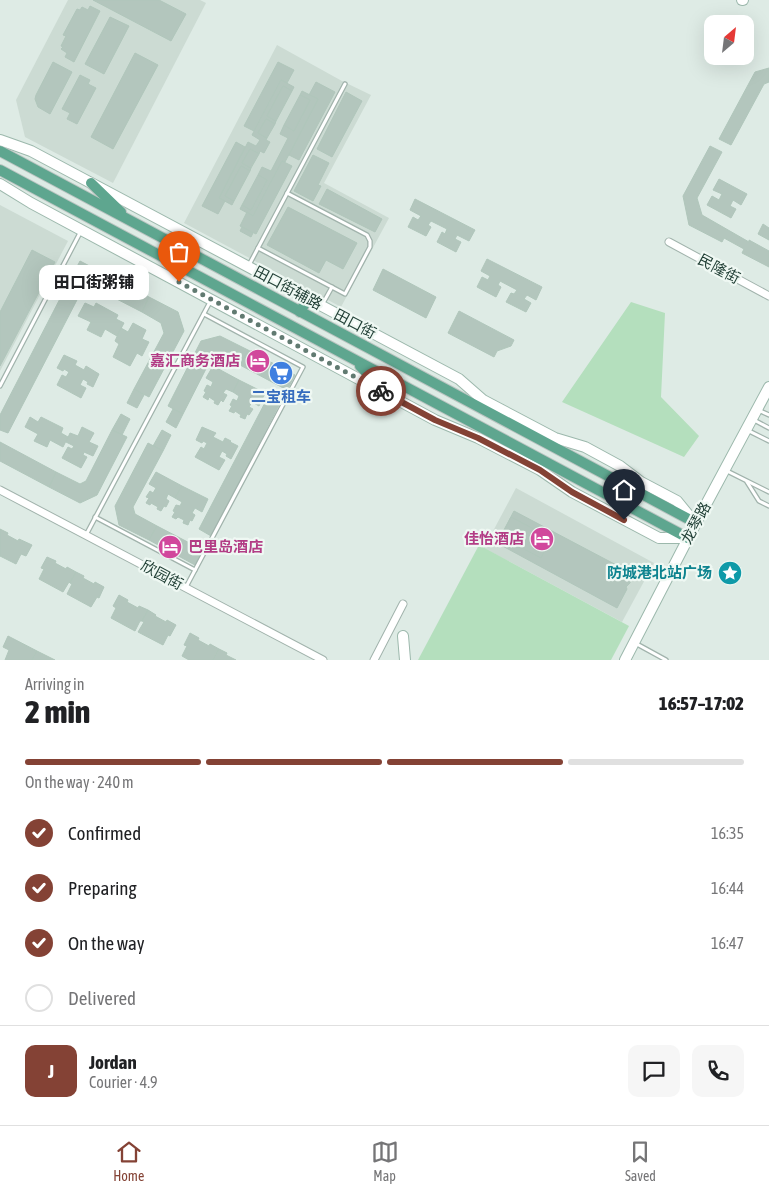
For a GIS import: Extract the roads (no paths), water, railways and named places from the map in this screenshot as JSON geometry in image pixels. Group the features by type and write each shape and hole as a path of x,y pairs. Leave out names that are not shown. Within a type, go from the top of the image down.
{"main road":[{"name":"田口街","path":"0,151 696,523"},
{"path":"0,170 688,538"},
{"path":"91,183 128,220"},
{"path":"300,312 308,298"},
{"path":"355,360 388,395"}],"street":[{"name":"田口街辅路","path":"0,140 31,151 459,379 483,400 555,438 585,447 620,466 641,482 677,501 696,523"},
{"path":"2,186 43,193"},
{"path":"2,186 435,420 478,438 540,470 572,492 660,538 688,538"},
{"name":"民隆街","path":"669,242 769,296"},
{"name":"龙琴路","path":"629,659 634,643 688,538 769,387"},
{"name":"欣园街","path":"0,490 323,660"},
{"path":"374,660 404,604"},
{"path":"403,636 405,659"}],"lane":[{"path":"248,267 345,84"},
{"path":"258,248 345,294 370,247 367,235 287,193"},
{"path":"0,386 81,230"},
{"path":"322,306 332,287"},
{"path":"86,535 211,300"},
{"path":"186,588 303,367 204,314"},
{"path":"757,409 769,415"},
{"path":"752,419 769,428"},
{"path":"746,429 769,441"},
{"path":"725,470 769,492"},
{"path":"746,480 759,501 769,506"},
{"path":"96,518 195,570"},
{"path":"634,643 666,660"},
{"path":"662,658 671,660"}],"place":[{"name":"田口街粥铺","path":"179,282"},
{"name":"嘉汇商务酒店","path":"258,361"},
{"name":"二宝租车","path":"281,373"},
{"name":"佳怡酒店","path":"542,539"},
{"name":"巴里岛酒店","path":"170,547"},
{"name":"防城港北站广场","path":"730,573"}]}
